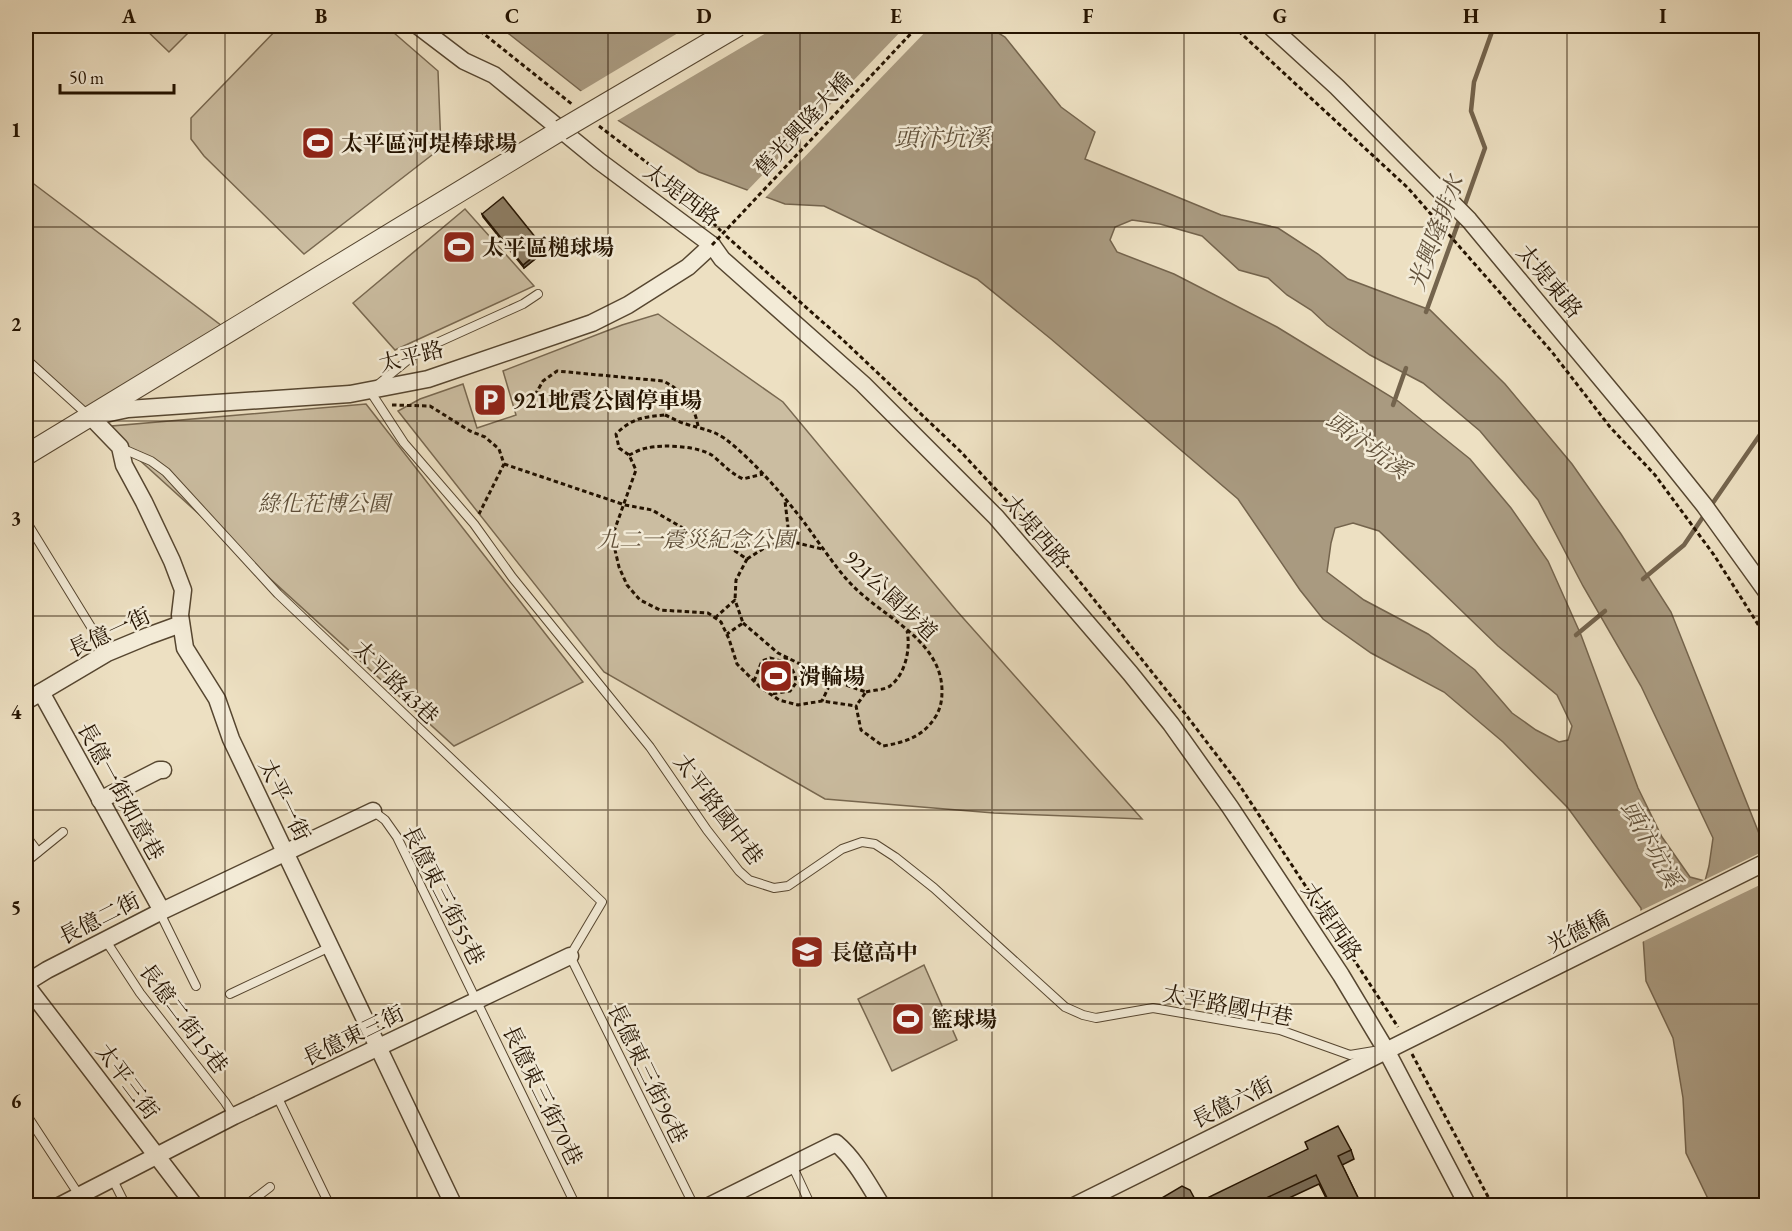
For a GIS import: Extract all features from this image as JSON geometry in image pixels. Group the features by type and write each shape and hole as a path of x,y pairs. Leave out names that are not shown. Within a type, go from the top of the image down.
{"street":[{"name":"太堤西路","path":"418,26 464,61 494,75 561,130 712,245 723,259 863,384 996,517 1130,673 1171,724 1230,807 1341,975 1386,1050 1468,1206"},
{"name":"太平路","path":"26,455 561,130 738,26"},
{"name":"太堤東路","path":"1270,26 1345,94 1469,220 1647,434 1704,505 1767,591"},
{"name":"太平路","path":"91,417 128,409 350,394 374,397 592,322 651,291 688,267 712,245"},
{"name":"太平一街","path":"91,417 120,447 123,465 144,502 183,590 180,615 185,648 217,699 231,739 454,1206"},
{"name":"長億一街","path":"26,701 107,653 181,624"},
{"name":"長億一街如意巷","path":"40,692 162,911"},
{"path":"100,800 163,770"},
{"name":"長億二街","path":"26,984 47,970 162,911 373,811"},
{"name":"光德橋","path":"1407,1040 1767,862"},
{"name":"長億東三街","path":"59,1206 234,1116 570,956"},
{"name":"太平三街","path":"26,984 195,1206"},
{"name":"長億六街","path":"1074,1206 1407,1040"},
{"path":"709,1206 792,1165 817,1150 836,1143 846,1151 857,1166 882,1206"}],"lane":[{"path":"374,397 419,351 523,304 538,294"},
{"path":"26,359 91,417"},
{"name":"太平路國中巷","path":"374,397 404,443 474,524 512,577 650,747 706,830 749,880 774,888 788,886 842,849 862,842 875,844 934,888 1065,1007 1083,1016 1096,1018 1153,1008 1280,1030 1350,1055 1386,1050"},
{"name":"太平路43巷","path":"120,447 166,471 210,522 278,594 602,902 570,956"},
{"path":"26,521 107,653"},
{"name":"長億東三街55巷","path":"373,811 385,820 397,837 477,1000"},
{"path":"26,862 63,832"},
{"path":"26,836 38,852"},
{"path":"162,911 163,919 196,986"},
{"name":"長億二街15巷","path":"106,941 140,993 234,1116"},
{"path":"230,994 330,947"},
{"name":"長億東三街96巷","path":"570,956 694,1206"},
{"name":"長億東三街70巷","path":"477,1000 576,1206"},
{"path":"277,1096 330,1206"},
{"path":"26,1113 79,1195"},
{"path":"792,1165 811,1206"},
{"path":"112,1179 126,1206"},
{"path":"245,1206 270,1187"}],"path":[{"path":"474,26 574,106"},
{"name":"舊光興隆大橋","path":"712,245 918,26"},
{"path":"1233,26 1408,188 1552,352 1610,427 1655,475 1699,534 1767,637"},
{"path":"592,120 675,184 739,248"},
{"path":"535,395 543,381 557,371 663,381 678,388 686,397 696,417 698,427"},
{"path":"374,397 430,406 470,431 485,437 499,449 504,464 474,524"},
{"name":"921公園步道","path":"715,618 708,613 660,610 640,600 627,585 619,567 612,537 636,470 629,455 619,448 616,434 628,422 665,415 684,424 707,429 725,440 763,474 853,586 921,643 936,664 941,676 941,707 930,726 906,742 883,746 861,730 856,706"},
{"path":"629,455 646,448 683,447 712,455 728,472 743,480 763,474"},
{"path":"504,464 625,505 652,510 707,541 729,547 747,559 736,580 735,600 743,623 778,654 832,680 866,692 889,687 902,672 908,652 907,630"},
{"path":"782,543 788,527 785,501"},
{"name":"921公園步道","path":"747,559 769,545 782,543 793,542 823,549"},
{"path":"735,600 715,618 721,622 727,634 736,664 770,694 779,700 798,705 822,701 856,706 866,692"},
{"path":"727,634 743,623"},
{"path":"754,681 762,661 770,658 781,661 786,658"},
{"path":"770,694 789,691 796,683 795,675 786,658"},
{"path":"822,701 832,680"},
{"path":"1407,1040 1493,1206"}],"green space":[{"path":"142,26 195,26 169,52"},
{"name":"太平區河堤棒球場","path":"280,26 386,26 438,71 441,148 304,254 204,156 191,139 191,118"},
{"path":"26,178 222,326 90,413 26,357"},
{"name":"太平區槌球場","path":"465,209 534,286 395,350 353,303"},
{"name":"九二一震災紀念公園","path":"658,314 783,402 956,610 1142,819 994,813 825,799 604,672 398,411 420,399 463,384 477,428 516,415 503,371 622,325"},
{"name":"綠化花博公園","path":"366,404 583,682 454,746 123,445 112,426"},
{"name":"籃球場","path":"924,965 957,1040 892,1071 858,999"}],"water":[{"name":"頭汴坑溪","path":"499,26 657,26 672,33 705,26 987,26 1005,37 1061,107 1095,132 1085,159 1221,215 1278,228 1318,254 1348,279 1430,310 1505,384 1572,464 1621,534 1671,612 1762,841 1766,862 1766,1205 1711,1205 1686,1153 1683,1098 1673,1038 1646,981 1641,908 1568,808 1503,742 1444,692 1371,653 1323,619 1300,590 1238,499 1051,339 977,279 824,206 785,204 699,172 619,121","holes":["1132,220 1160,224 1202,236 1239,270 1268,278 1287,295 1311,310 1327,325 1370,355 1423,383 1480,431 1538,500 1583,586 1641,686 1713,838 1705,881 1690,877 1662,837 1638,788 1581,635 1548,561 1511,508 1470,459 1398,401 1277,327 1174,274 1117,252 1110,240 1115,227","1353,523 1379,531 1498,646 1557,695 1572,726 1568,740 1559,742 1536,730 1512,713 1475,670 1428,634 1364,600 1327,572 1335,528"]}],"pier":[{"path":"778,26 615,122 578,93 688,27"},
{"path":"906,26 931,26 764,199 745,193"},
{"path":"1766,850 1766,882 1640,943 1638,912"}],"building":[{"path":"503,197 544,248 523,265 482,214"},
{"path":"1338,1126 1351,1150 1338,1156 1362,1206 1331,1206 1316,1175 1249,1206 1163,1206 1160,1199 1182,1186 1190,1190 1197,1203 1308,1149 1305,1142"}],"waterway":[{"name":"光興隆排水","path":"1463,210 1485,148 1471,111 1474,82 1494,26"},
{"name":"光興隆排水","path":"1426,312 1460,218"},
{"name":"光興隆排水","path":"1393,405 1406,368"},
{"path":"1710,507 1766,426"},
{"path":"1643,579 1684,545 1705,514"},
{"path":"1576,635 1605,611"}],"place":[{"name":"太平區河堤棒球場","path":"318,143"},
{"name":"太平區槌球場","path":"459,247"},
{"name":"921地震公園停車場","path":"490,400"},
{"name":"滑輪場","path":"776,676"},
{"name":"長億高中","path":"807,952"},
{"name":"籃球場","path":"908,1019"}]}
